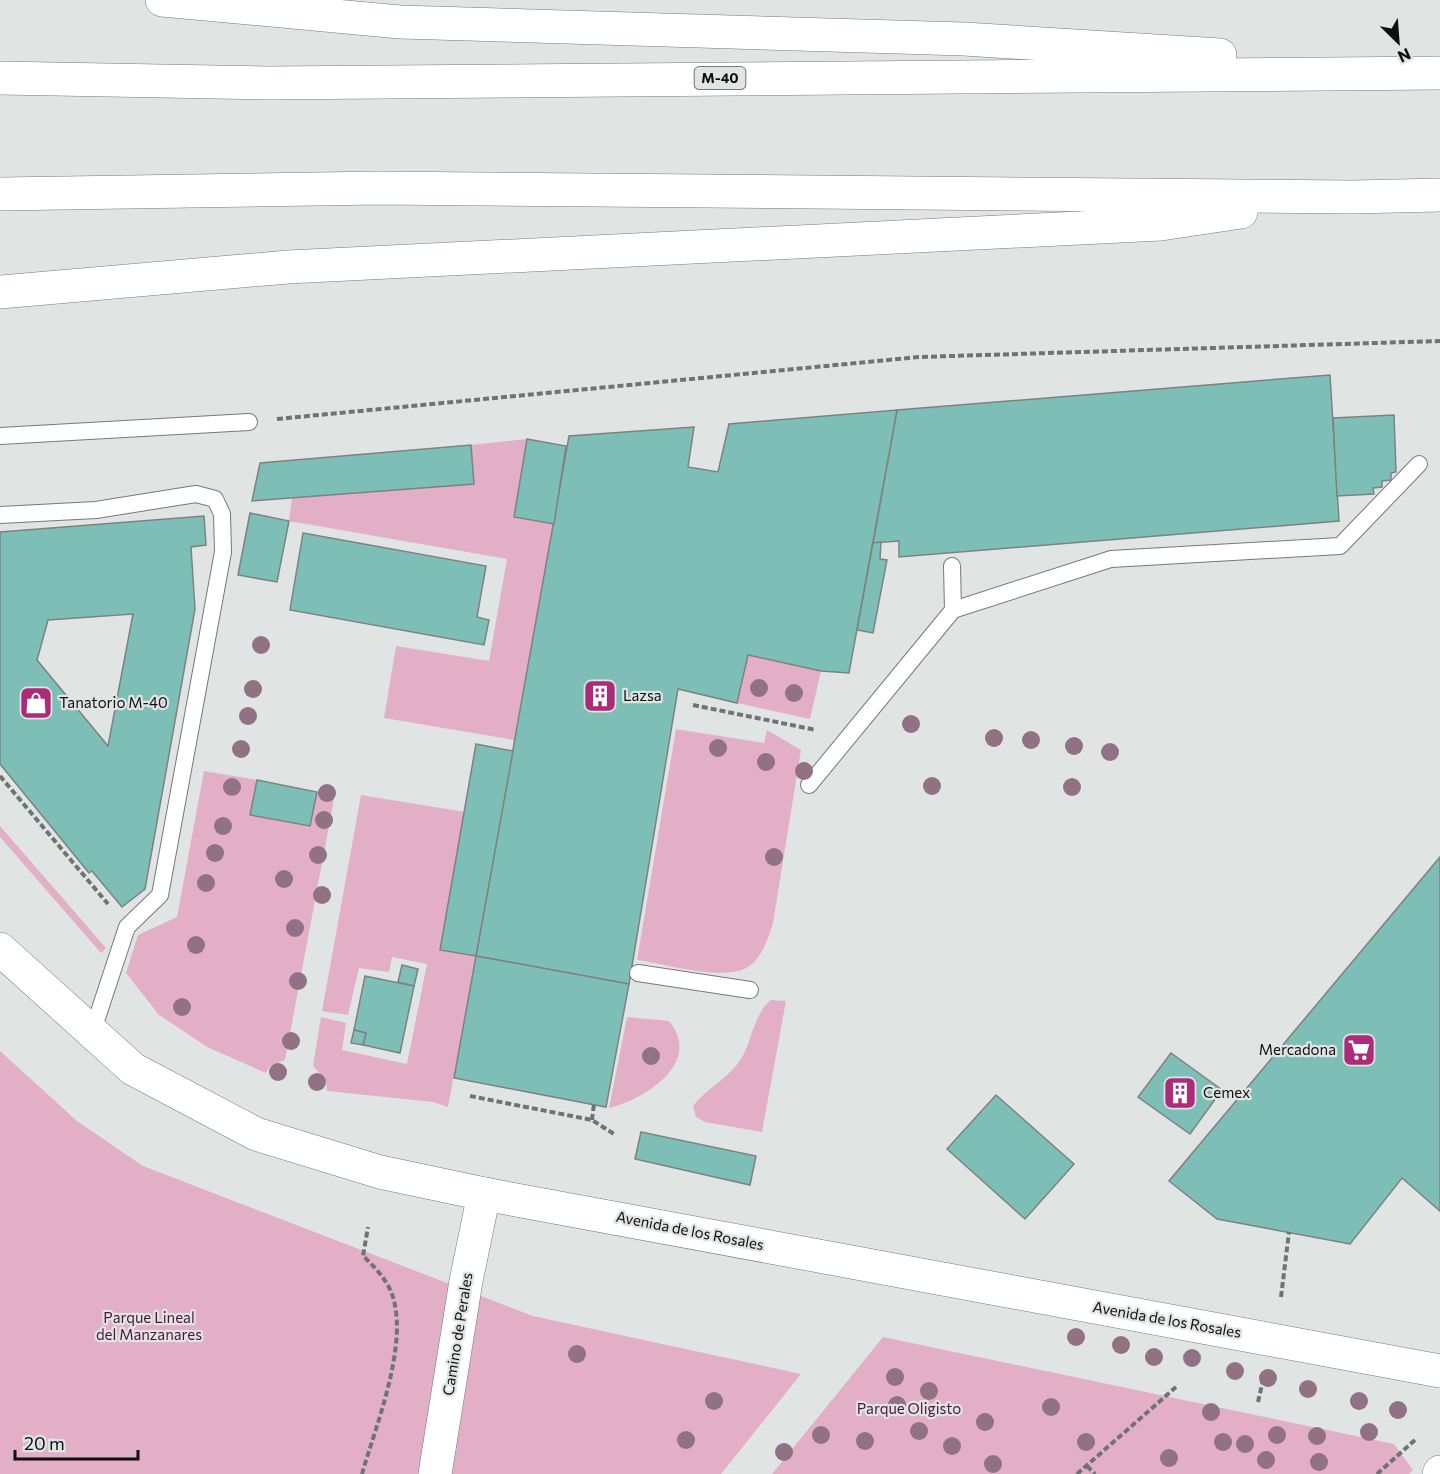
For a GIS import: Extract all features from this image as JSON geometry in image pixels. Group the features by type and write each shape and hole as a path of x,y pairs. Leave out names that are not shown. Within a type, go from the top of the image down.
{"main road":[{"path":"162,0 400,22 964,39 1440,71"},
{"name":"M-40","path":"0,78 267,83 1440,71"},
{"path":"0,194 379,188 1353,197 1440,195"},
{"path":"0,292 288,267 1161,224 1353,197"},
{"name":"Avenida de los Rosales","path":"0,949 134,1070 256,1134 380,1172 484,1194 1440,1371"},
{"name":"Camino de Perales","path":"435,1474 466,1281 484,1194"}],"lane":[{"path":"0,436 249,422"},
{"path":"809,784 953,610 1111,559 1340,546 1419,464"},
{"path":"0,515 96,510 196,494 215,499 222,514 223,552 160,896 126,927 92,1033"},
{"path":"952,566 953,610"},
{"path":"638,973 750,990"}],"path":[{"path":"249,422 920,357 1440,341"},
{"path":"693,705 819,731"},
{"path":"0,776 126,927"},
{"path":"470,1096 592,1120 614,1134"},
{"path":"592,1120 594,1104"},
{"path":"362,1474 395,1348 396,1317 392,1296 376,1269 363,1256 368,1227"},
{"path":"1281,1297 1289,1232"},
{"path":"1258,1402 1263,1380"},
{"path":"1077,1474 1176,1387"},
{"path":"1377,1474 1416,1439"},
{"path":"1087,1466 1095,1474"}],"green space":[{"path":"527,439 514,517 554,524 514,740 384,718 396,646 489,661 507,559 289,521 292,498 474,484 471,445"},
{"path":"748,655 821,671 810,719 737,703"},
{"path":"676,729 764,743 767,730 801,750 773,923 764,948 757,959 748,967 738,971 710,972 637,960"},
{"path":"204,771 257,780 251,815 309,826 317,792 335,794 285,1060 270,1066 266,1073 207,1047 159,1015 126,973 138,935 177,917"},
{"path":"361,795 465,812 440,950 476,956 448,1107 433,1102 327,1091 326,1080 313,1066 321,1017 346,1023 342,1050 407,1064 427,964 392,957 389,972 359,968 348,1015 322,1011"},
{"path":"0,826 106,948 101,953 0,837"},
{"path":"771,1000 786,1001 762,1132 705,1122 696,1117 693,1106 736,1066 745,1052 761,1012"},
{"path":"627,1017 669,1021 678,1036 679,1051 675,1064 653,1087 639,1096 609,1108"},
{"name":"Parque Lineal del Manzanares","path":"0,1051 77,1121 143,1166 533,1316 801,1374 721,1474 0,1474"},
{"name":"Parque Oligisto","path":"883,1337 1394,1444 1413,1470 1409,1474 772,1474"}],"building":[{"path":"1330,375 1339,521 899,557 899,541 873,543 897,410"},
{"name":"Lazsa","path":"897,410 849,673 821,671 748,655 737,703 678,689 629,984 476,956 569,436 694,427 688,467 718,472 729,424"},
{"path":"1394,415 1396,472 1391,473 1391,480 1382,481 1382,487 1373,488 1374,494 1337,496 1333,418"},
{"path":"527,439 566,446 554,524 514,517"},
{"path":"471,445 474,484 252,501 260,463"},
{"path":"250,513 289,521 277,582 238,575"},
{"name":"Tanatorio M-40","path":"204,516 206,545 191,547 195,609 145,889 122,907 92,871 89,873 0,764 0,532","holes":["133,614 108,746 37,660 48,620"]},
{"path":"303,533 486,566 477,617 489,620 484,645 290,610"},
{"path":"881,542 880,559 887,560 873,633 857,630 873,543"},
{"path":"476,744 513,751 476,956 440,950"},
{"path":"257,780 317,792 310,826 250,815"},
{"name":"Mercadona","path":"1440,857 1440,1211 1402,1178 1350,1244 1217,1219 1169,1181"},
{"path":"476,956 629,984 606,1107 454,1078"},
{"path":"402,965 418,969 414,986 398,982"},
{"path":"365,976 414,986 400,1053 363,1045 366,1033 354,1030"},
{"path":"354,1030 366,1033 363,1045 351,1043"},
{"name":"Cemex","path":"1171,1053 1222,1090 1190,1134 1138,1097"},
{"path":"996,1095 1074,1164 1025,1219 947,1149"},
{"path":"641,1132 756,1156 750,1185 635,1159"}],"place":[{"name":"Lazsa","path":"600,696"},
{"name":"Tanatorio M-40","path":"36,703"},
{"name":"Mercadona","path":"1359,1050"},
{"name":"Cemex","path":"1180,1093"}]}
